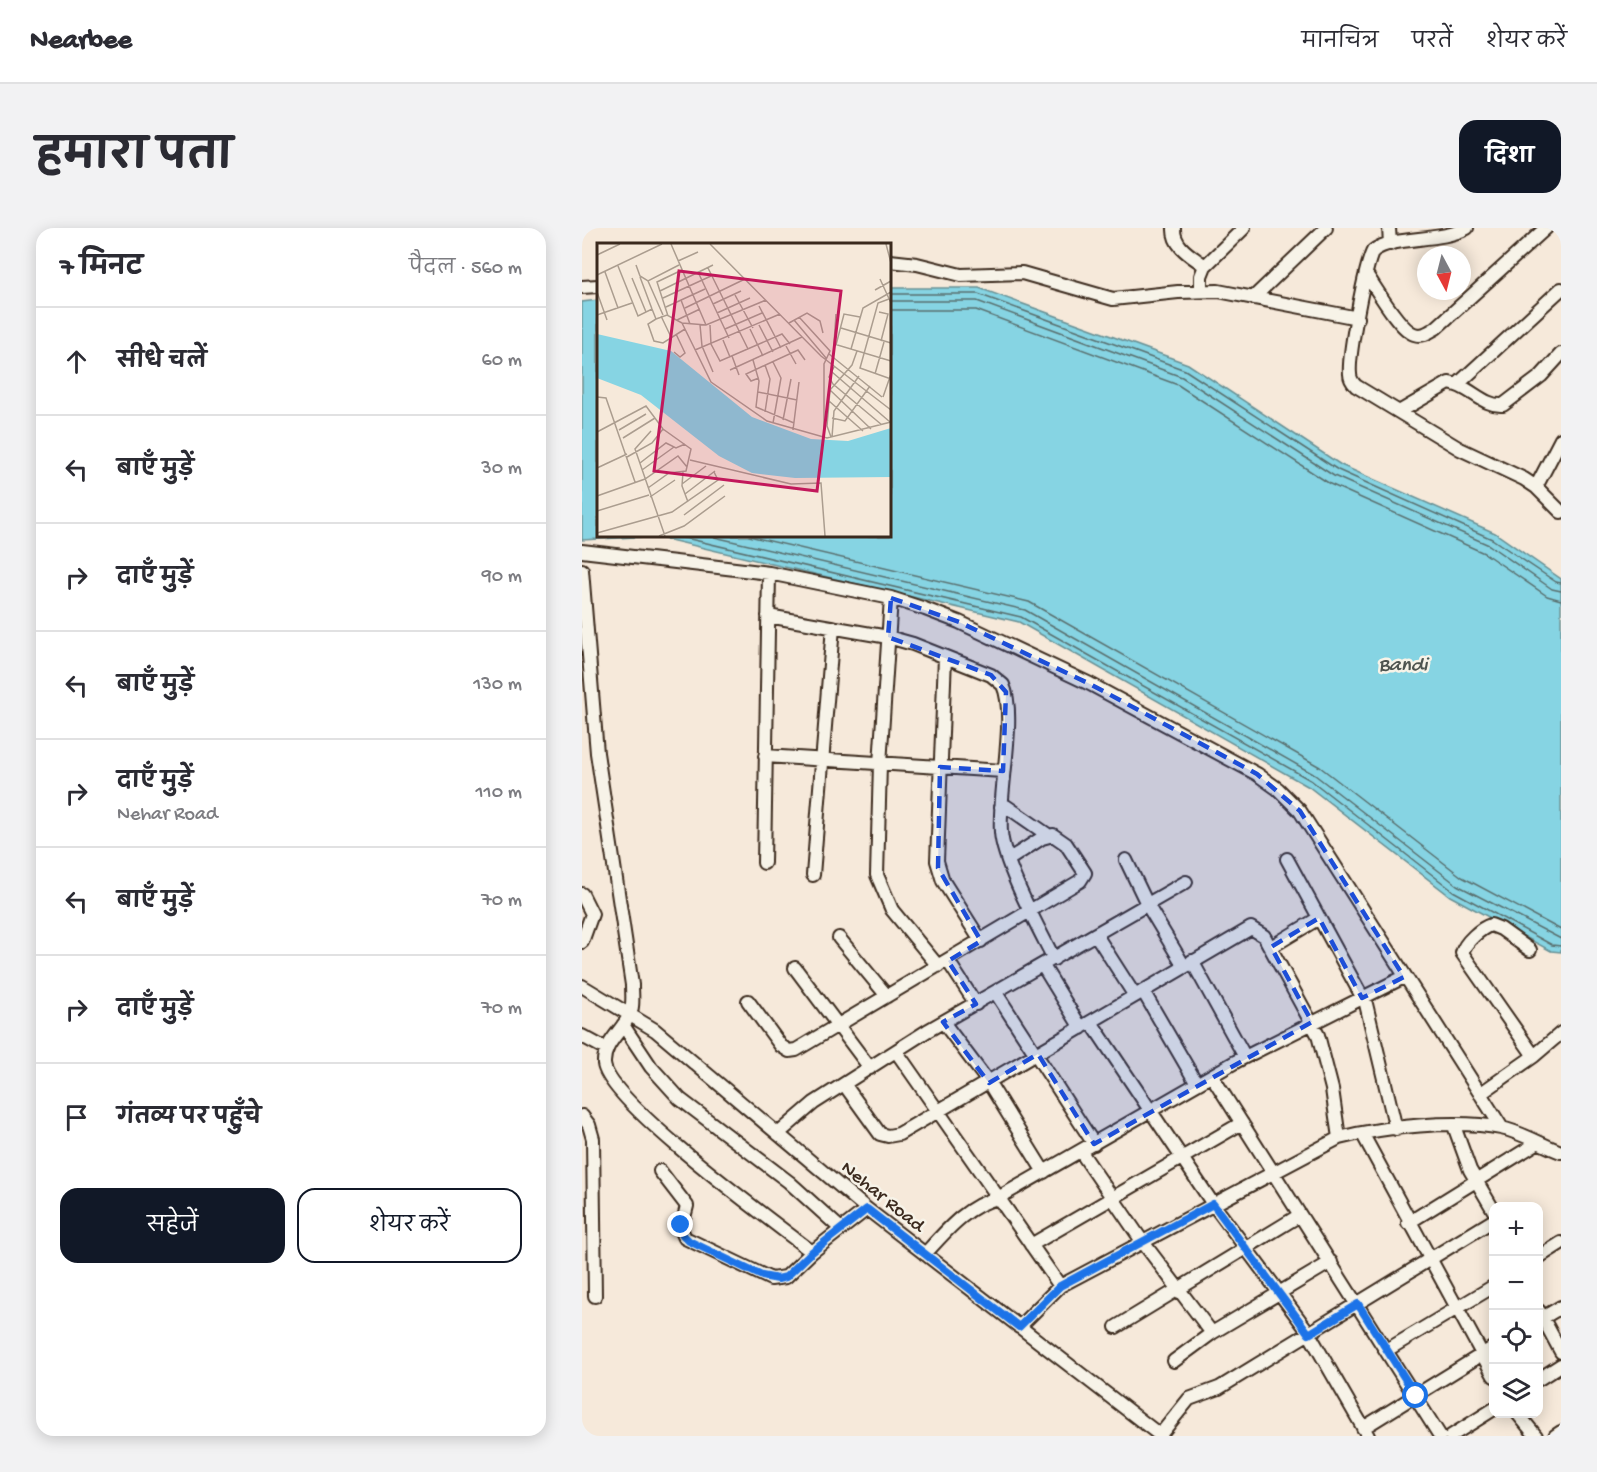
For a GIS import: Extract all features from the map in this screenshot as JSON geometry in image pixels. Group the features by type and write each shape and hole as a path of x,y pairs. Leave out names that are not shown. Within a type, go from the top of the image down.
{"street":[{"path":"1174,228 1175,237 1182,248 1205,266"},
{"path":"1201,291 1201,276 1205,266 1244,228"},
{"path":"1254,297 1326,228"},
{"path":"1389,228 1390,244"},
{"path":"1467,228 1439,238 1390,244 1373,251 1366,274 1358,318 1350,370 1351,380 1356,386 1460,449 1536,487 1561,512"},
{"path":"1366,274 1403,326 1414,334 1424,334 1436,327 1546,228"},
{"path":"891,261 917,264 961,275 1022,273 1113,299 1201,291 1254,297 1358,318"},
{"path":"582,287 597,286"},
{"path":"1458,384 1561,289"},
{"path":"1399,412 1443,385 1458,384 1491,404 1503,405 1541,376 1561,354"},
{"path":"1536,487 1561,439"},
{"path":"582,551 769,573 891,598 959,622 1090,684 1264,779 1300,811 1502,1128"},
{"path":"582,570 593,720 632,985 627,1020 606,1049 604,1062 608,1077 633,1107 812,1252"},
{"path":"764,863 769,573"},
{"path":"891,598 880,764 877,863 879,886 892,910 943,963 976,1004"},
{"path":"768,616 888,637 991,675 1003,685 1008,702 1001,838 1031,912 1048,963 1086,1025 1309,1334 1366,1432 1416,1396 1489,1350"},
{"path":"813,875 833,627"},
{"path":"945,657 938,868 981,941"},
{"path":"765,756 1003,771"},
{"path":"748,1000 781,1046 789,1051 801,1047 1080,881 1085,873 1066,844 1059,838 1048,836 1006,806 1001,807"},
{"path":"1008,860 1048,836"},
{"path":"1287,859 1369,1015 1396,1129"},
{"path":"1126,860 1148,906 1188,963 1245,1057"},
{"path":"778,1134 806,1108 896,1051 1186,882"},
{"path":"582,894 592,914 582,942"},
{"path":"1271,947 1319,918"},
{"path":"1530,951 1502,929 1491,925 1484,927 1464,947 1462,952 1534,1056"},
{"path":"844,1084 873,1127 884,1136 899,1134 1251,928 1260,932 1271,947 1312,1022 1332,1089 1339,1138"},
{"path":"1096,935 1139,993 1197,1084"},
{"path":"839,938 887,996"},
{"path":"795,968 870,1068"},
{"path":"925,1254 953,1223 987,1200 998,1198 1044,1173 1245,1057 1404,976"},
{"name":"Nehar Road","path":"582,986 627,1020 655,1030 867,1209 1161,1436"},
{"path":"996,993 1038,1054 1094,1144"},
{"path":"627,1020 651,1067 680,1099 718,1131 789,1182 841,1229"},
{"path":"943,1022 988,1083 1044,1173"},
{"path":"582,1036 606,1049"},
{"path":"1480,1094 1560,1036"},
{"path":"896,1051 937,1113 1060,1286"},
{"path":"1212,1076 1440,1436"},
{"path":"582,1116 589,1125 593,1139 595,1296"},
{"path":"1031,1245 1242,1124"},
{"path":"1454,1126 1475,1181 1489,1203"},
{"path":"1019,1327 1060,1286 1339,1138 1362,1132 1396,1129 1454,1126 1502,1128 1561,1152"},
{"path":"1362,1132 1408,1223 1489,1368"},
{"path":"1408,1223 1537,1143"},
{"path":"1081,1152 1142,1241 1212,1333"},
{"path":"660,1171 686,1202 687,1212 681,1229 689,1241 762,1276 778,1279 786,1277 812,1252 867,1209"},
{"path":"1116,1327 1300,1215"},
{"path":"1161,1436 1189,1399 1219,1388 1489,1223"},
{"path":"1541,1256 1561,1243"},
{"path":"1174,1361 1212,1333 1331,1262"},
{"path":"1387,1350 1489,1289"},
{"path":"1543,1315 1561,1306"},
{"path":"1543,1321 1561,1352"},
{"path":"1543,1376 1561,1365"},
{"path":"1451,1436 1489,1412"},
{"path":"1522,1418 1536,1436"},
{"path":"1555,1436 1561,1432"}],"highlighted area":[{"path":"891,598 959,622 1090,684 1257,774 1300,811 1404,977 1362,998 1319,918 1271,947 1312,1022 1094,1144 1038,1054 989,1083 943,1022 976,1004 948,961 981,941 938,868 940,767 1003,771 1006,692 991,675 888,637"}],"water":[{"name":"Bandi","path":"891,288 979,288 1188,364 1341,465 1495,533 1561,579 1561,952 1551,951 1450,896 1309,787 1019,622 657,537 891,537"},
{"path":"597,300 597,537 635,537 582,540 582,302"}],"route":[{"path":"681,1225 683,1235 689,1241 762,1276 778,1279 786,1277 812,1252 867,1209 1019,1327 1039,1304 1060,1286 1097,1264 1213,1204 1309,1334 1358,1304 1416,1396"}]}
